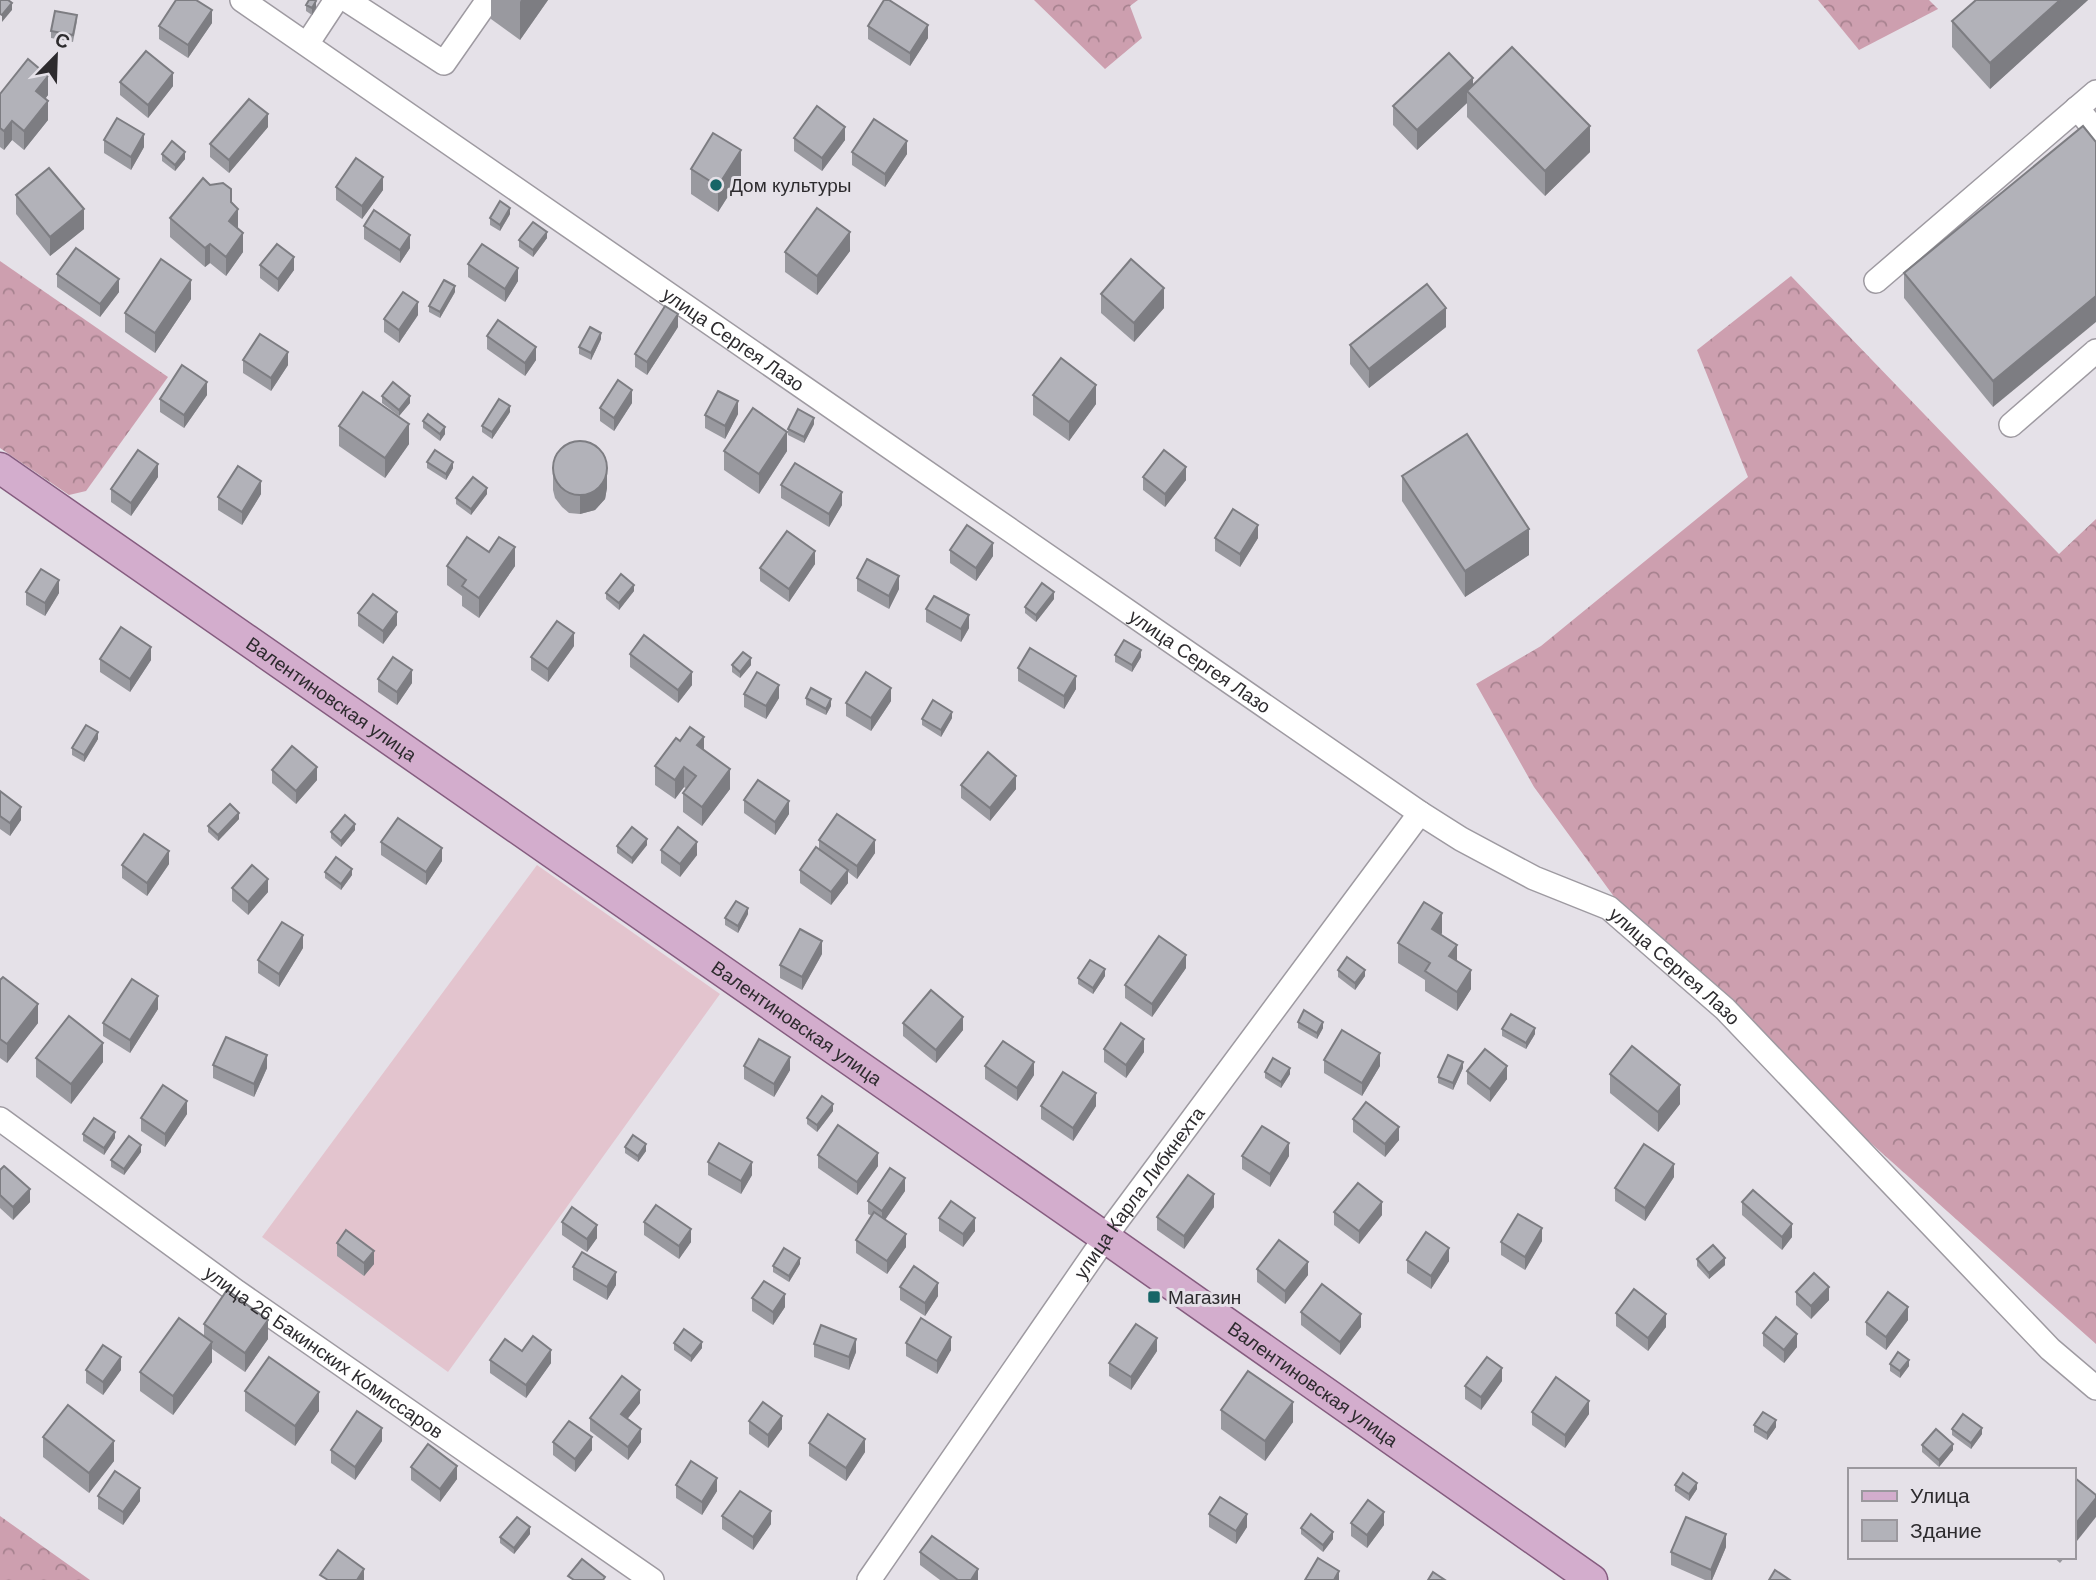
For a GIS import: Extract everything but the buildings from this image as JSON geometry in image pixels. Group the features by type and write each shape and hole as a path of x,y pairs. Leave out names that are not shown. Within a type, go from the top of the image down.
{"main road":[{"name":"Валентиновская улица","path":"0,468 1592,1580"}],"street":[{"name":"улица Сергея Лазо","path":"242,0 1420,813 1461,839 1534,878 1609,908 1725,1009 2050,1349 2096,1388"},
{"path":"307,44 336,0"},
{"path":"347,0 444,63 488,0"},
{"path":"1876,281 2096,92"},
{"path":"2077,108 2096,131"},
{"path":"2011,425 2096,351"},
{"name":"улица Карла Либкнехта","path":"869,1580 1105,1238 1420,813"},
{"name":"улица 26 Бакинских Комиссаров","path":"0,1119 237,1292 652,1580"}],"green space":[{"path":"1034,0 1138,0 1130,6 1142,38 1105,69"},
{"path":"1818,0 1929,0 1938,9 1859,50"},
{"path":"0,261 168,377 86,491 69,495 0,448"},
{"path":"1791,276 2059,554 2096,519 2096,1344 1650,946 1534,787 1476,684 1541,646 1748,477 1697,350"},
{"path":"0,1516 90,1580 0,1580"}],"shaded area":[{"path":"537,865 720,994 448,1372 262,1237"}],"place":[{"name":"Дом культуры","path":"716,185"},
{"name":"Магазин","path":"1154,1297"}]}
